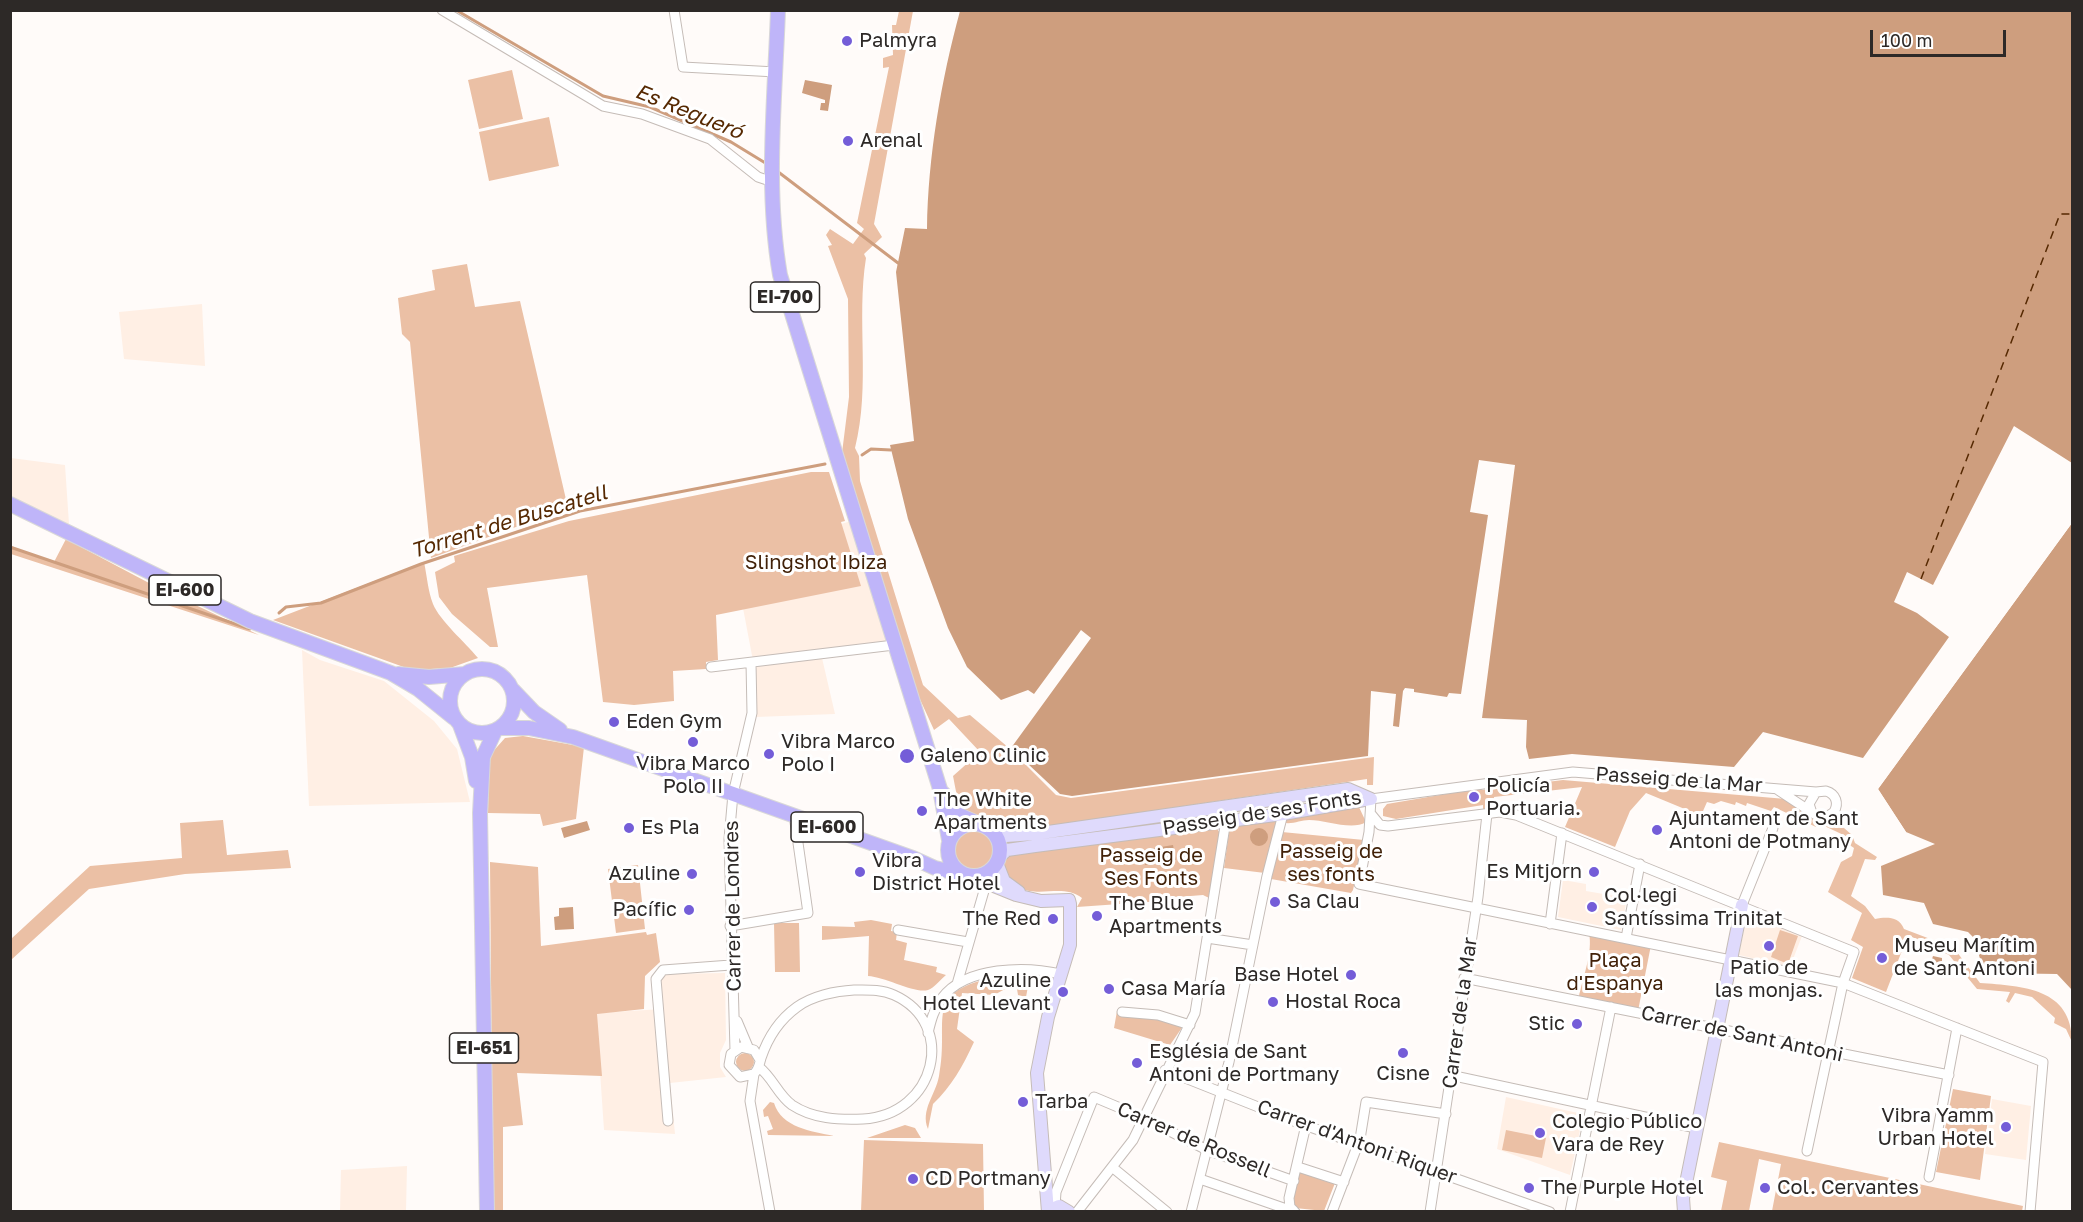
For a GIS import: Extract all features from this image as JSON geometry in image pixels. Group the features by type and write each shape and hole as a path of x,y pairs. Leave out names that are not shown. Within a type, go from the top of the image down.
{"main road":[{"name":"EI-700","path":"778,10 773,173 775,245 785,297 940,789 948,843"},
{"name":"EI-600","path":"10,504 250,621 391,674 417,688 457,722 477,733 529,728 573,737 913,858 935,868 967,875"},
{"name":"EI-600","path":"391,674 423,676 465,674 476,670 492,671 502,676 534,712 573,737"},
{"path":"457,722 450,706 451,694 456,683 465,674"},
{"path":"498,730 513,710 512,688"},
{"name":"EI-651","path":"457,722 472,757 480,813"},
{"name":"EI-651","path":"487,1212 480,813 483,757 489,740 498,730"},
{"name":"EI-700","path":"940,789 959,815 977,824"},
{"path":"913,858 931,858 948,843 960,827 977,824 987,827 995,834 1000,848 998,860 985,874 967,875 951,864 948,843"}],"street":[{"path":"442,10 603,106 642,114 710,139 758,177 773,173"},
{"path":"674,10 682,67 776,72"},
{"path":"711,667 894,645"},
{"name":"Carrer de Londres","path":"735,1050 736,1018 731,965 729,839 734,794 752,713 751,663"},
{"name":"Passeig de la Mar","path":"1371,799 1573,772 1816,792"},
{"name":"Passeig de la Mar","path":"1773,787 1811,810"},
{"name":"Passeig de ses Fonts","path":"995,834 1006,836 1034,834 1348,789 1371,799"},
{"path":"1816,792 1830,792 1837,802 1836,808 1825,818 1814,815 1811,810 1811,797 1816,792"},
{"path":"1371,799 1369,832 1359,884 1844,982 2043,1062 2030,1212"},
{"name":"Passeig de ses Fonts","path":"998,860 1007,850 1283,814 1371,799"},
{"path":"1191,1212 1221,1093 1283,814 1274,801"},
{"path":"1077,1211 1133,1140 1165,1070 1190,1025 1197,1003 1228,807"},
{"path":"1371,814 1380,825"},
{"path":"1369,832 1380,825 1396,826 1488,814 1516,815 1854,951 1844,982 1807,1151"},
{"name":"Carrer de la Mar","path":"1430,1212 1476,909 1488,814"},
{"path":"730,926 808,913 794,815"},
{"path":"1684,1212 1683,1198 1696,1128 1742,905 1773,828"},
{"path":"1550,924 1562,833"},
{"path":"998,860 1004,881 1028,898"},
{"path":"1626,938 1640,864"},
{"path":"967,875 1028,898 1041,901 1069,900 1072,934 1048,1017 1037,1073 1052,1209 1063,1206 1069,1212"},
{"path":"957,984 986,884"},
{"path":"898,930 968,942"},
{"path":"1207,938 1253,945"},
{"path":"668,1121 656,979 663,970 731,965"},
{"path":"928,1033 933,1012 941,999 957,984 1004,971 1061,974"},
{"name":"Carrer de Sant Antoni","path":"1464,978 1949,1075"},
{"path":"750,1101 758,1067 781,1020 800,1005 820,996 845,991 874,990 892,994 905,1001 919,1014 928,1033 931,1048 929,1069 916,1096 891,1114 868,1119 823,1117 793,1106 778,1091 766,1072 758,1067 754,1050 748,1047 735,1050 731,1054 729,1065 740,1077 750,1101 770,1212"},
{"path":"1570,1212 1611,1007"},
{"path":"1122,1012 1158,1016 1190,1025"},
{"name":"Carrer de Londres","path":"736,1018 748,1047"},
{"path":"1929,1177 1957,1028"},
{"path":"740,1077 758,1067"},
{"name":"Carrer d'Antoni Riquer","path":"1165,1070 1306,1125 1550,1212"},
{"path":"1450,1075 1696,1128"},
{"name":"Carrer de Rossell","path":"1052,1209 1056,1192 1094,1097 1144,1118 1207,1150 1294,1181"},
{"path":"1332,1212 1359,1143 1366,1102 1446,1114"},
{"path":"1294,1211 1289,1202 1306,1125"},
{"path":"1112,1167 1167,1212"},
{"path":"1298,1167 1344,1182"},
{"path":"1200,1179 1294,1211"}],"shaded area":[{"path":"960,11 2072,11 2072,463 2014,426 1933,585 1907,572 1894,602 1917,613 1949,637 1863,758 1763,732 1734,767 1572,754 1529,759 1526,747 1527,720 1482,718 1515,465 1479,460 1470,512 1488,515 1461,694 1449,693 1447,697 1414,692 1414,689 1405,688 1399,727 1393,726 1396,694 1371,691 1368,756 1072,796 1060,794 1011,748 1091,638 1081,630 1034,694 1028,690 1001,700 967,667 948,628 908,519 890,445 914,441 896,272 905,228 927,229 930,174 937,119"},
{"path":"805,80 832,85 828,111 820,110 821,103 825,103 825,100 802,93"},
{"path":"202,304 205,366 124,359 119,312"},
{"path":"11,458 65,465 69,524 11,497"},
{"path":"862,518 904,649 822,658 835,714 756,717 754,666 739,587 778,542"},
{"path":"2072,523 2072,990 2057,974 1992,973 1983,969 1974,938 1968,932 1933,924 1924,903 1883,895 1881,866 1935,844 1906,832 1878,789"},
{"path":"302,650 320,660 384,681 434,721 457,749 470,802 309,806"},
{"path":"587,821 590,830 564,838 561,828"},
{"path":"1259,828 1265,831 1268,837 1265,843 1259,846 1253,843 1250,837 1253,831"},
{"path":"1173,845 1176,860 1145,865 1143,850"},
{"name":"Col·legi Santíssima Trinitat","path":"1563,880 1586,884 1586,891 1627,898 1621,930 1558,917"},
{"path":"573,907 574,929 555,930 554,917 559,916 559,908"},
{"name":"Patio de las monjas.","path":"1747,914 1802,936 1790,967 1739,955"},
{"path":"1933,956 1942,958 1942,962 1950,968 1947,976 1936,975 1928,969 1931,961 1935,961 1932,959"},
{"path":"725,973 726,1040 720,1053 720,1067 726,1077 670,1083 675,1134 604,1130 596,1013 663,1009 661,979 665,974"},
{"name":"Colegio Público Vara de Rey","path":"1506,1097 1578,1113 1583,1117 1570,1175 1497,1149"},
{"path":"1992,1099 2031,1106 2026,1160 1985,1154"},
{"path":"407,1166 406,1211 340,1211 341,1170"}],"green space":[{"path":"899,11 913,11 874,224 882,237 864,254 866,258 862,305 862,400 855,448 859,456 860,481 923,685 958,718 970,715 1009,748 1056,795 1071,798 1374,757 1373,785 1367,785 1367,779 1008,832 962,808 953,776 980,752 949,719 934,730 918,695 842,453 849,397 848,299 828,246 832,245 826,235 830,229 853,244 864,229 857,223 889,67 883,68 883,58 893,55 892,25 896,25"},
{"path":"512,70 523,119 479,129 468,80"},
{"path":"549,117 559,166 489,181 479,132"},
{"path":"467,264 475,307 520,301 568,508 431,558 410,342 402,334 398,298 435,290 432,270"},
{"name":"Slingshot Ibiza","path":"811,472 829,472 845,521 841,522 861,586 716,615 718,660 706,662 706,669 673,671 674,701 634,705 603,702 587,575 487,588 498,647 490,647 452,614 439,597 435,572 455,562 454,556 569,521"},
{"path":"66,539 149,583 259,635 11,554 11,547 54,562"},
{"path":"424,562 436,611 478,658 450,668 412,670 273,620"},
{"path":"523,736 584,747 576,819 543,826 540,814 488,813 489,756 505,738"},
{"path":"1563,780 1786,799 1814,820 1838,819 1836,821 1852,835 1855,843 1877,857 1875,860 1865,859 1851,896 1865,906 1875,919 1896,920 1904,929 1954,948 1980,983 2028,989 2054,1000 2064,1010 2070,1024 2072,1042 2066,1029 2054,1023 2055,1018 2032,997 2015,993 2009,1003 2006,1001 2010,992 1977,989 1949,955 1908,935 1886,992 1852,978 1863,947 1851,940 1862,913 1828,892 1841,862 1852,856 1854,848 1848,844 1850,838 1818,823 1816,827 1774,807 1771,811 1747,803 1746,806 1736,802 1735,805 1721,801 1714,804 1707,802 1696,827 1691,826 1692,812 1646,793 1630,811 1615,847 1565,827 1582,787 1494,797 1495,809 1463,812 1483,809 1483,805 1396,819 1383,816 1383,809 1387,804 1481,788 1482,790"},
{"name":"Passeig de ses fonts","path":"1358,805 1366,822 1360,824 1346,825 1316,820 1285,823 1288,815"},
{"path":"1222,812 1221,818 1007,848 1005,840"},
{"path":"1278,819 1265,873 1224,868 1230,825"},
{"path":"223,820 227,855 288,850 291,868 185,874 89,889 11,960 11,939 90,866 182,858 180,823"},
{"name":"Passeig de Ses Fonts","path":"1215,826 1220,833 1209,898 1203,895 1166,898 1162,901 1077,907 1082,898 1062,891 1041,892 1021,888 1011,881 1002,869 1008,855"},
{"path":"974,830 982,831 988,836 993,842 993,858 988,864 982,869 974,870 966,869 960,864 955,858 954,850 955,842 960,836 966,831"},
{"name":"Passeig de ses fonts","path":"1282,832 1364,840 1351,893 1271,879"},
{"path":"490,862 538,867 541,946 646,932 647,935 656,933 660,962 645,976 644,1009 597,1014 602,1076 517,1073 523,1125 503,1127 503,1212 493,1211"},
{"path":"638,865 645,929 616,933 608,869"},
{"path":"871,920 892,924 891,931 897,932 896,940 907,943 904,960 937,967 936,972 946,975 928,990 908,988 868,976 869,936 822,940 822,926 855,927 854,922"},
{"path":"774,923 799,923 800,972 775,972"},
{"path":"1780,930 1798,936 1788,964 1771,957"},
{"name":"Plaça d'Espanya","path":"1589,933 1651,945 1638,1011 1576,998 1579,996 1589,956"},
{"path":"1000,976 1030,976 1026,997 1018,995 1017,989 1007,988 994,995 962,993 957,1029 974,1042 956,1076 933,1104 928,1129 926,1115 939,1076 942,1056 942,1023 948,999 958,990"},
{"path":"1117,1011 1162,1012 1188,1019 1170,1045 1114,1028"},
{"path":"745,1053 751,1056 754,1062 751,1068 745,1071 739,1068 736,1062 739,1056"},
{"path":"1953,1089 1991,1096 1980,1180 1936,1172"},
{"path":"770,1102 774,1103 778,1111 790,1123 807,1130 834,1136 768,1135 767,1131 773,1129 768,1116 764,1117 763,1110"},
{"path":"905,1125 915,1128 921,1138 867,1138"},
{"path":"1506,1130 1546,1138 1542,1158 1502,1150"},
{"name":"CD Portmany","path":"864,1140 983,1144 984,1211 861,1211"},
{"path":"1719,1142 2023,1206 2022,1211 1772,1211 1781,1164 1759,1159 1749,1211 1721,1211 1727,1181 1711,1177"},
{"path":"1300,1170 1335,1183 1324,1211 1295,1208 1291,1199"}],"pier":[{"path":"2072,520 1878,789 1906,832 1904,834 1875,788"}],"waterway":[{"name":"Es Regueró","path":"456,10 603,96 650,107 731,142 767,164"},
{"name":"Es Regueró","path":"777,171 898,263"},
{"name":"Torrent de Buscatell","path":"862,455 871,449 891,450"},
{"name":"Torrent de Buscatell","path":"279,613 286,607 321,603 421,564 580,511 825,464"},
{"name":"Torrent de Buscatell","path":"10,547 250,629"}],"ferry route":[{"path":"1921,579 2060,214 2072,214"}],"place":[{"name":"Palmyra","path":"847,41"},
{"name":"Arenal","path":"848,141"},
{"name":"Eden Gym","path":"614,722"},
{"name":"Vibra Marco Polo II","path":"693,742"},
{"name":"Vibra Marco Polo I","path":"769,754"},
{"name":"Galeno Clinic","path":"907,756"},
{"name":"Policía Portuaria.","path":"1474,797"},
{"name":"The White Apartments","path":"922,811"},
{"name":"Es Pla","path":"629,828"},
{"name":"Ajuntament de Sant Antoni de Potmany","path":"1657,830"},
{"name":"Vibra District Hotel","path":"860,872"},
{"name":"Es Mitjorn","path":"1594,872"},
{"name":"Azuline","path":"692,874"},
{"name":"Sa Clau","path":"1275,902"},
{"name":"Col·legi Santíssima Trinitat","path":"1592,907"},
{"name":"Pacífic","path":"689,910"},
{"name":"The Blue Apartments","path":"1097,916"},
{"name":"The Red","path":"1053,919"},
{"name":"Patio de las monjas.","path":"1769,946"},
{"name":"Museu Marítim de Sant Antoni","path":"1882,958"},
{"name":"Base Hotel","path":"1351,975"},
{"name":"Casa María","path":"1109,989"},
{"name":"Azuline Hotel Llevant","path":"1063,992"},
{"name":"Hostal Roca","path":"1273,1002"},
{"name":"Stic","path":"1577,1024"},
{"name":"Cisne","path":"1403,1053"},
{"name":"Església de Sant Antoni de Portmany","path":"1137,1063"},
{"name":"Tarba","path":"1023,1102"},
{"name":"Vibra Yamm Urban Hotel","path":"2006,1127"},
{"name":"Colegio Público Vara de Rey","path":"1540,1133"},
{"name":"CD Portmany","path":"913,1179"},
{"name":"The Purple Hotel","path":"1529,1188"},
{"name":"Col. Cervantes","path":"1765,1188"}]}
